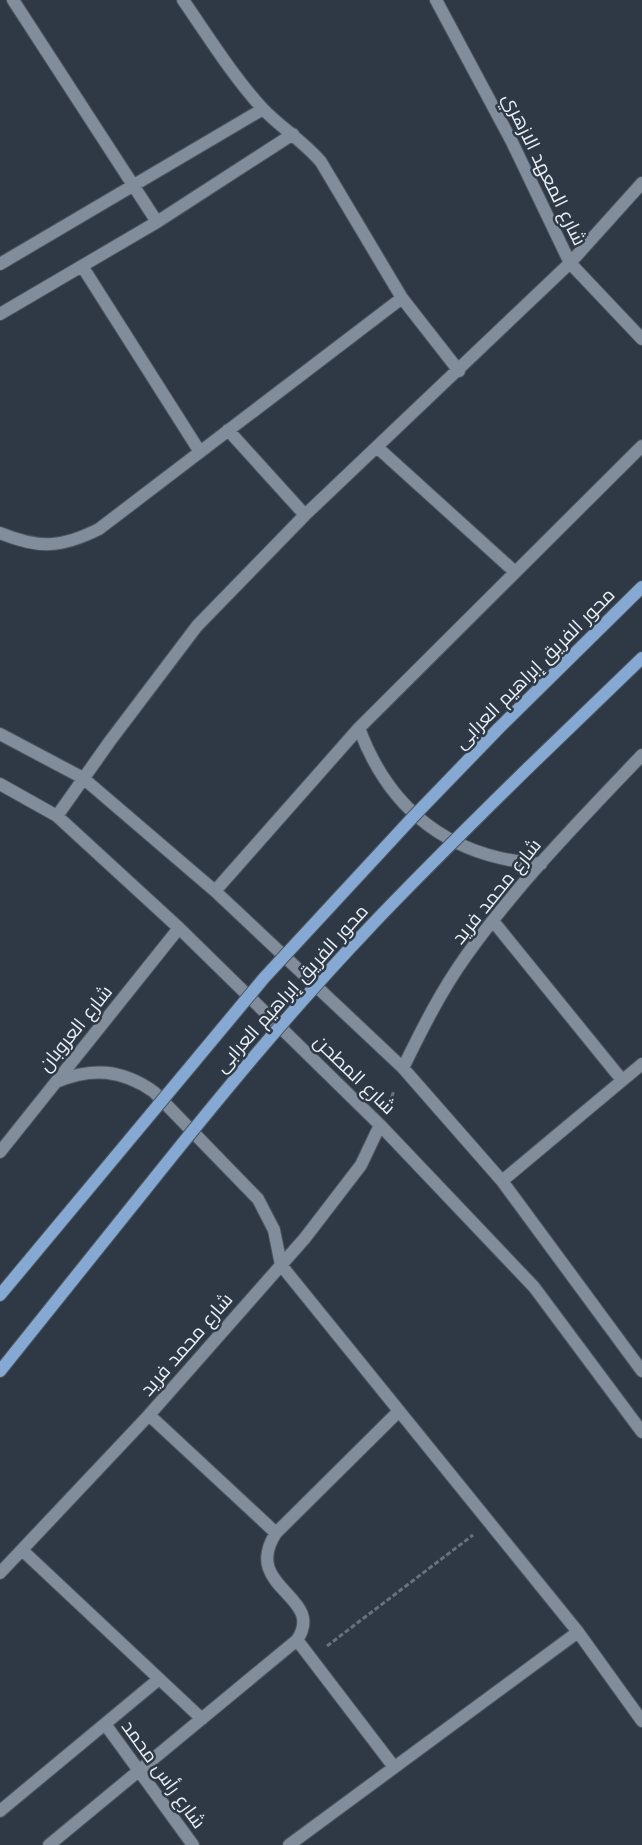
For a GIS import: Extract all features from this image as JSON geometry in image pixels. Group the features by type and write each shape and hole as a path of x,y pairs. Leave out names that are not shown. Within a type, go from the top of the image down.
{"main road":[{"name":"محور الفريق إبراهيم العرابى","path":"0,1294 264,978 412,817 642,587"},
{"name":"محور الفريق إبراهيم العرابى","path":"0,1371 222,1094 360,937 446,848 642,658"}],"street":[{"path":"13,0 135,185 157,222"},
{"path":"183,0 236,76 263,109 293,134 321,162 402,298 459,370"},
{"name":"شارع المعهد الازهري","path":"436,0 512,142 570,263 642,339"},
{"path":"0,264 263,109"},
{"path":"0,314 157,222 293,134"},
{"path":"57,816 197,626 305,515 378,448 570,263 642,183"},
{"path":"82,266 200,452"},
{"path":"0,533 24,543 50,545 76,541 99,529 402,298"},
{"path":"228,430 305,515"},
{"path":"215,891 359,728 642,446"},
{"path":"378,448 515,572"},
{"path":"359,728 379,772 409,810 428,826 448,839 477,852 517,862 541,864"},
{"name":"شارع المطحن","path":"0,734 84,778 215,891 403,1068 502,1181 642,1371"},
{"name":"شارع محمد فريد","path":"403,1068 443,992 493,921 541,864 640,762"},
{"name":"شارع المطحن","path":"0,784 57,816 179,928 380,1125 534,1287 642,1432"},
{"path":"493,921 622,1080"},
{"name":"شارع العروبان","path":"0,1152 179,928"},
{"path":"502,1181 642,1064"},
{"path":"56,1082 81,1073 108,1072 125,1075 154,1092 258,1199 274,1230 281,1265 578,1632 642,1721"},
{"name":"شارع محمد فريد","path":"0,1573 149,1415 324,1215 361,1165 380,1125"},
{"path":"49,1845 297,1640 304,1630 304,1619 300,1609 274,1578 266,1563 267,1546 276,1532 399,1411"},
{"path":"149,1415 276,1532"},
{"path":"22,1550 202,1719"},
{"path":"289,1845 578,1632"},
{"path":"297,1640 394,1768"},
{"path":"0,1811 159,1679"},
{"name":"شارع رأس محمد","path":"104,1724 193,1845"}],"path":[{"path":"380,1125 403,1068"},
{"path":"311,1658 490,1523"}]}
